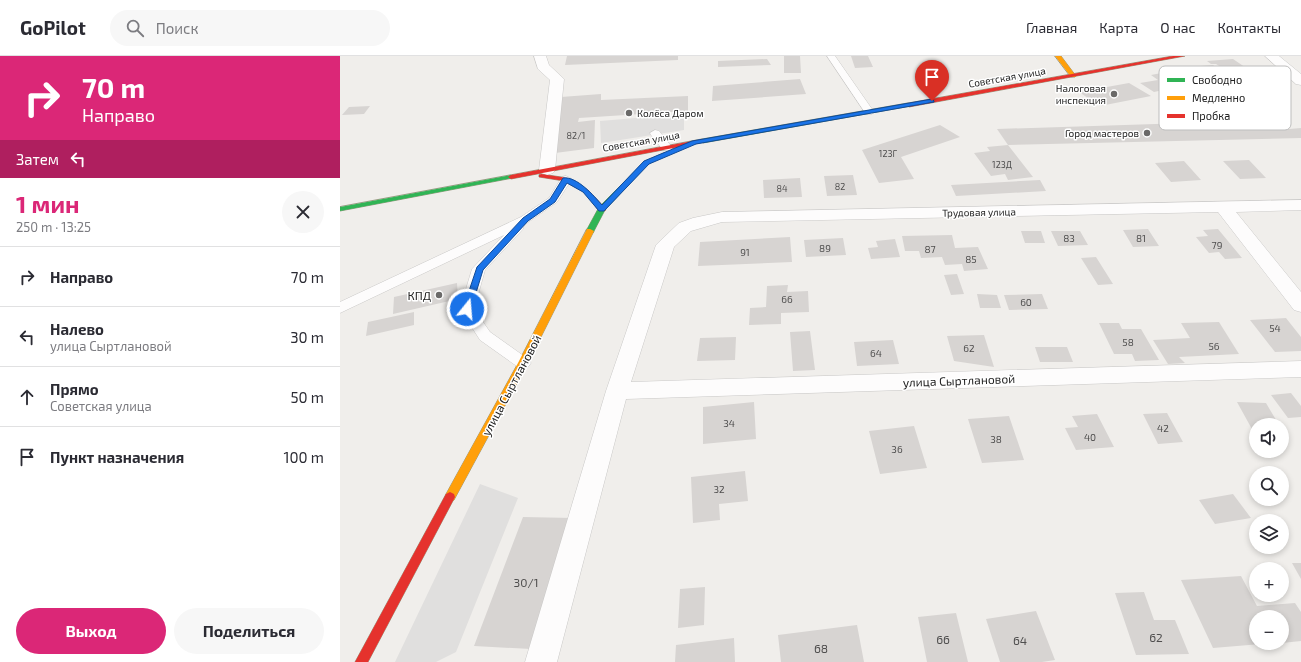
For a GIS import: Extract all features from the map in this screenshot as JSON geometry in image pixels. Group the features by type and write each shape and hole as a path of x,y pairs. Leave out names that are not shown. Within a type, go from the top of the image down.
{"main road":[{"path":"1058,56 1073,76"},
{"name":"Советская улица","path":"340,209 694,143 1182,56"},
{"name":"улица Сыртлановой","path":"361,662 524,363 602,210 646,163 694,143"},
{"path":"489,181 545,176 566,180 586,191 602,210"}],"street":[{"path":"540,56 543,66 557,79 547,170"},
{"path":"1271,56 1283,66"},
{"path":"1291,73 1301,81"},
{"name":"Трудовая улица","path":"617,391 665,245 685,227 699,222 722,217 1301,205"},
{"path":"1223,207 1301,305"},
{"name":"улица Сыртлановой","path":"617,391 1301,369"},
{"path":"541,662 617,391"}],"lane":[{"path":"831,56 869,112"},
{"path":"655,133 667,148"},
{"path":"524,363 485,336 467,309 479,269 525,220 552,200 566,180"},
{"path":"340,308 525,220"}],"shaded area":[{"path":"684,114 684,130 601,143 600,121"},
{"path":"480,484 518,498 456,652 436,662 395,662"}],"building":[{"path":"567,56 678,56 678,60 565,65"},
{"path":"784,56 800,56 801,73 784,73"},
{"path":"851,56 868,56 873,67 855,68"},
{"path":"767,59 771,65 718,67 718,61"},
{"path":"1233,59 1243,66 1219,66 1211,64 1207,61"},
{"path":"1159,73 1159,91 1154,92 1140,83 1158,80 1151,75"},
{"path":"800,79 806,94 712,101 713,86"},
{"name":"Налоговая инспекция","path":"1129,83 1151,96 1100,106 1079,92"},
{"path":"601,94 601,100 688,96 688,111 579,118 578,122 595,120 594,148 555,153 561,97"},
{"path":"370,106 364,114 342,115 349,107"},
{"name":"Город мастеров","path":"1159,124 1159,130 1291,130 1301,128 1301,138 1008,145 997,129"},
{"path":"940,125 960,137 901,157 914,179 879,183 862,150"},
{"path":"1008,145 1033,177 1008,180 1005,174 991,176 974,153 990,151 987,147"},
{"path":"1249,160 1266,178 1240,179 1223,161"},
{"path":"1184,161 1201,180 1171,182 1155,163"},
{"path":"853,175 857,195 827,196 824,176"},
{"path":"800,178 802,197 764,198 763,180"},
{"path":"1040,180 1046,191 956,196 951,185"},
{"path":"1148,229 1159,246 1133,247 1123,230"},
{"path":"1218,229 1242,258 1225,259 1219,252 1209,253 1196,237 1208,236 1203,230"},
{"path":"1021,231 1041,231 1045,243 1025,243"},
{"path":"1051,231 1080,231 1088,245 1058,246"},
{"path":"952,235 955,248 978,247 988,269 964,271 962,264 945,265 942,257 921,258 919,251 905,251 902,236"},
{"path":"790,237 792,262 698,266 700,242"},
{"path":"843,238 846,255 806,257 804,240"},
{"path":"895,239 900,257 871,259 868,248 878,247 876,241"},
{"path":"1096,257 1113,284 1098,285 1081,258"},
{"path":"957,274 964,294 951,295 944,275"},
{"path":"457,283 458,299 393,314 394,297"},
{"path":"788,285 787,292 808,291 809,312 781,313 781,324 749,325 750,308 766,307 767,286"},
{"path":"977,294 997,295 1001,308 980,308"},
{"path":"1042,294 1048,309 1009,310 1004,295"},
{"path":"414,312 414,325 366,336 368,322"},
{"path":"1286,318 1301,337 1301,351 1275,352 1250,320"},
{"path":"1219,322 1239,354 1179,357 1185,363 1168,364 1153,340 1190,338 1181,323"},
{"path":"1099,323 1119,323 1122,329 1141,329 1159,360 1135,361 1132,354 1114,354"},
{"path":"810,331 815,370 793,371 790,332"},
{"path":"984,335 994,367 954,361 947,336"},
{"path":"736,337 735,360 697,361 700,338"},
{"path":"893,340 899,364 857,366 854,342"},
{"path":"1035,347 1067,347 1073,362 1040,362"},
{"path":"1291,393 1301,406 1301,417 1288,418 1271,395"},
{"path":"754,402 756,439 703,444 703,407"},
{"path":"1237,402 1266,403 1275,418 1249,418 1249,424"},
{"path":"1167,413 1183,442 1158,444 1143,414"},
{"path":"1097,414 1114,447 1076,450 1065,428 1078,427 1072,416"},
{"path":"1009,416 1024,460 982,463 968,419"},
{"path":"914,426 927,468 880,474 869,431"},
{"path":"745,471 748,501 719,504 720,520 693,523 691,477"},
{"path":"1233,494 1249,515 1249,518 1215,524 1199,500"},
{"path":"523,517 573,518 531,649 474,646"},
{"path":"1292,563 1301,563 1301,579"},
{"path":"1241,576 1249,591 1249,602 1255,602 1257,606 1295,603 1301,612 1301,641 1289,642 1289,610 1249,610 1249,645 1213,648 1181,580"},
{"path":"705,587 704,625 678,628 680,589"},
{"path":"1144,592 1154,620 1175,620 1189,654 1136,655 1115,593"},
{"path":"1036,611 1055,660 1042,662 1000,662 986,619"},
{"path":"956,613 968,662 927,662 918,617"},
{"path":"857,625 864,662 781,662 778,635"},
{"path":"734,638 735,662 675,662 676,645"}],"traffic: fast":[{"path":"703,141 909,105"},
{"path":"590,231 602,209 646,163 666,154"},
{"path":"340,209 511,177"}],"traffic: slow":[{"path":"1058,56 1073,76"},
{"path":"450,497 523,363 590,231"}],"traffic: jam":[{"path":"909,105 1182,56"},
{"path":"511,177 703,141"},
{"path":"541,176 566,179 586,191 602,209"},
{"path":"361,662 450,497"}],"place":[{"name":"Налоговая инспекция","path":"1114,94"},
{"name":"Колёса Даром","path":"629,113"},
{"name":"Город мастеров","path":"1147,133"},
{"name":"КПД","path":"439,295"}],"route":[{"path":"467,309 479,269 525,220 552,200 566,180 586,191 602,210 646,163 694,143 932,101"}]}
